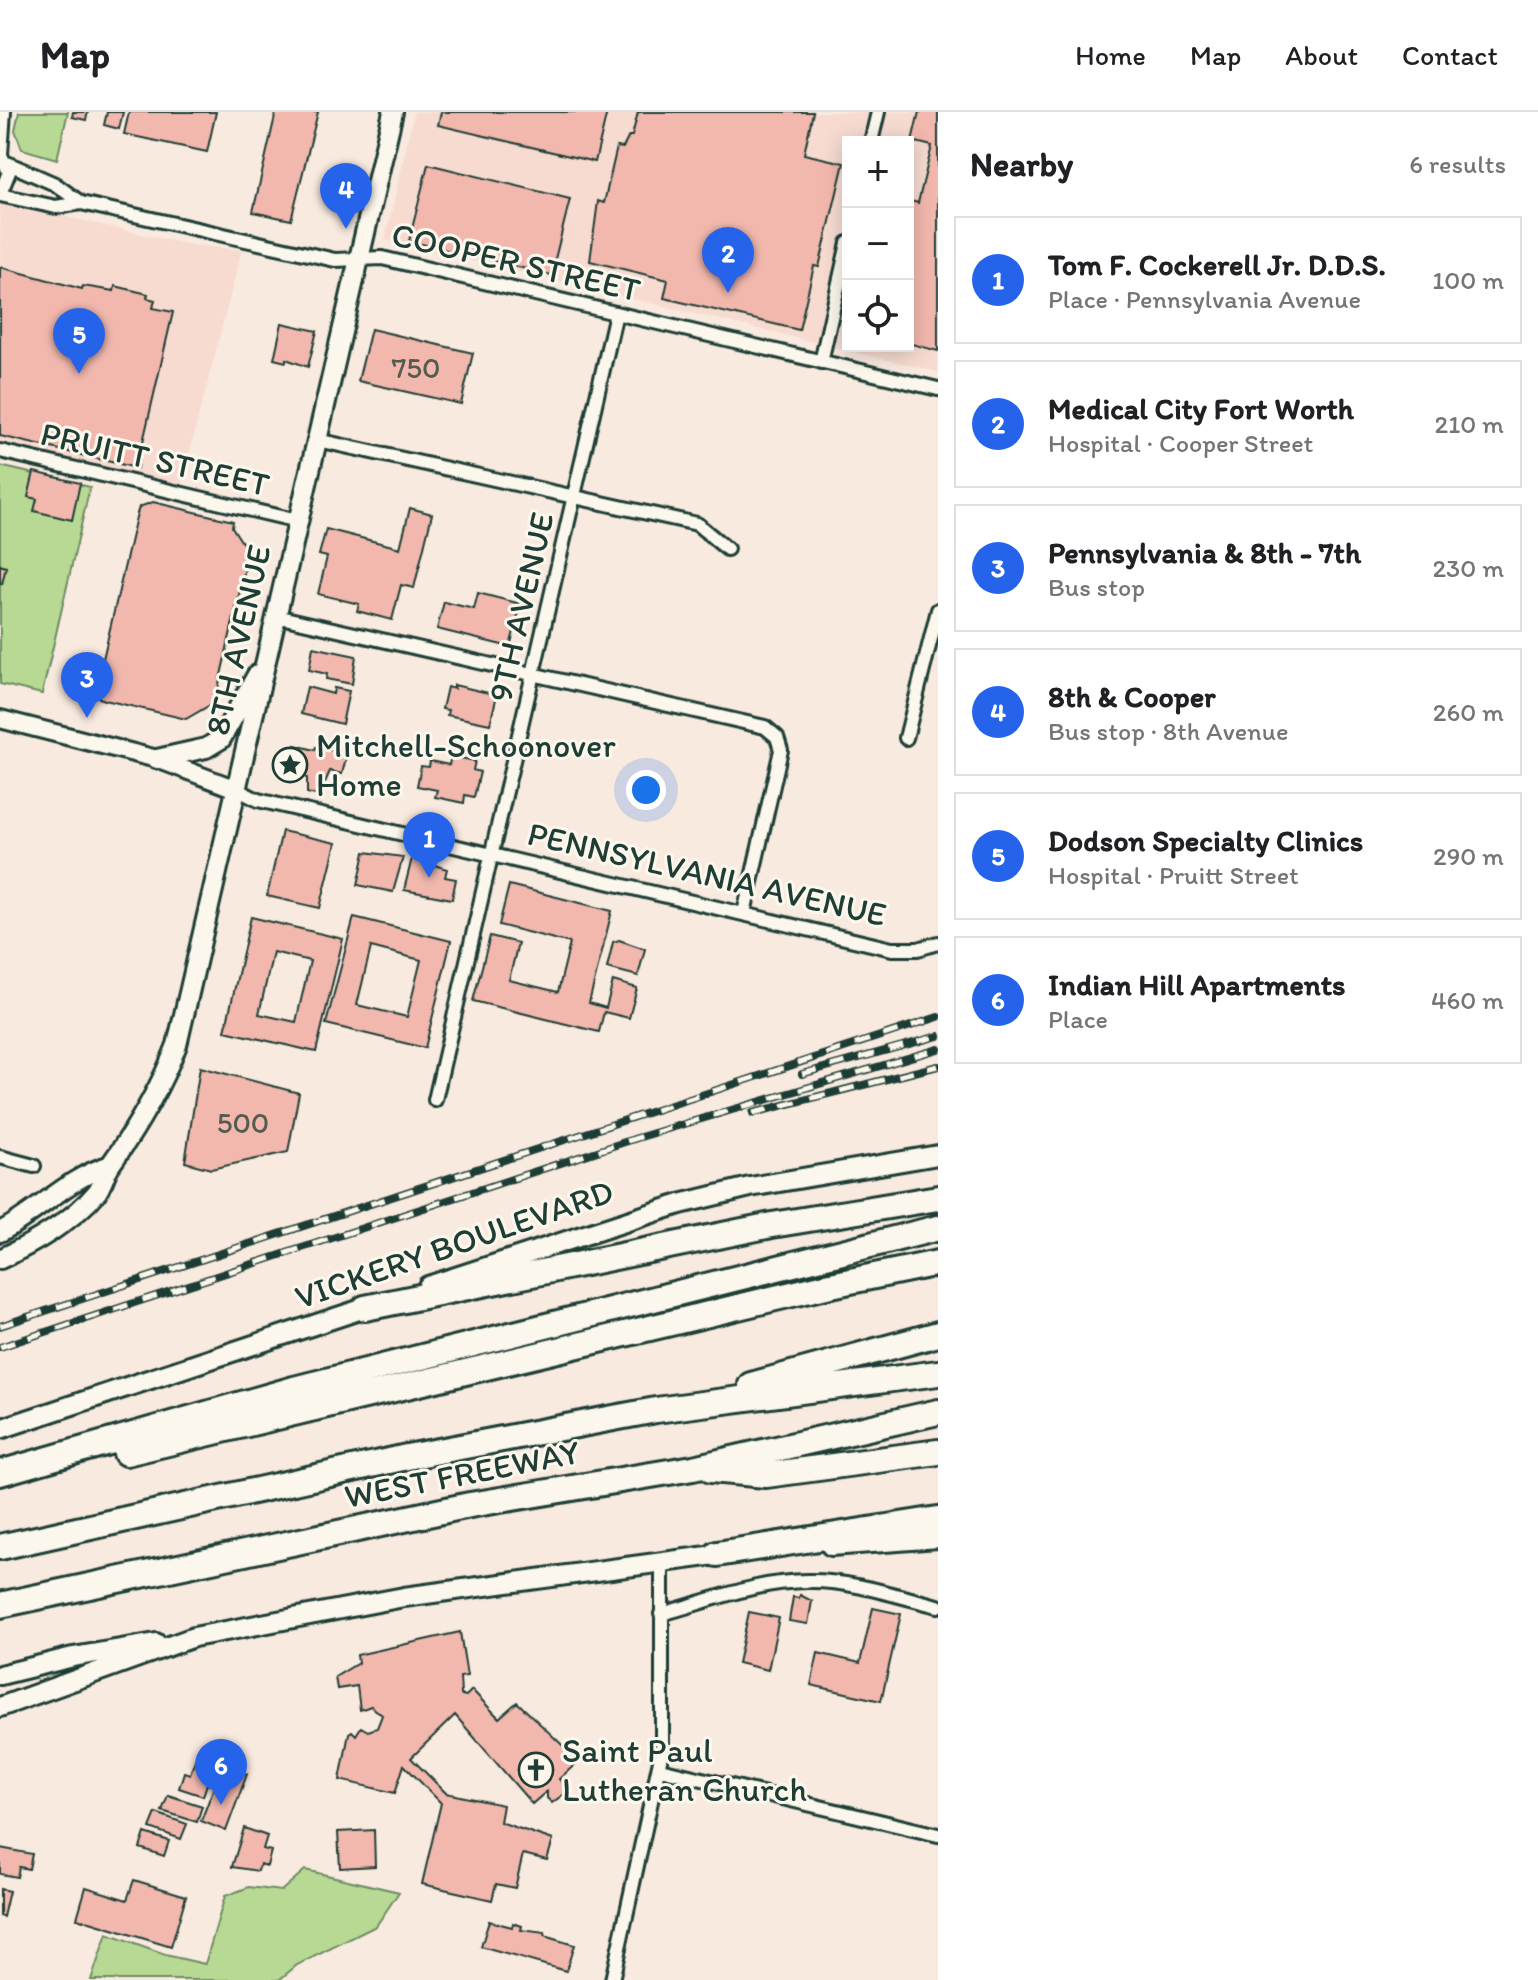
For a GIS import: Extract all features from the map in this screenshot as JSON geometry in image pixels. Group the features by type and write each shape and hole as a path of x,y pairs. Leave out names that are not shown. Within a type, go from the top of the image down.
{"highway":[{"path":"365,1308 772,1225 938,1198"},
{"path":"0,1473 294,1389 938,1228"},
{"path":"0,1482 826,1286 938,1263"},
{"path":"656,1410 938,1334"},
{"name":"WEST FREEWAY","path":"0,1547 407,1457 656,1410 938,1373"},
{"name":"WEST FREEWAY","path":"0,1605 470,1505 693,1468 938,1412"},
{"path":"693,1468 766,1475 938,1452"},
{"path":"717,1554 938,1519"}],"main road":[{"name":"8TH AVENUE","path":"0,1259 36,1240 98,1191 108,1166 149,1108 177,1045 393,112"},
{"path":"157,759 206,748 221,739 265,663"},
{"name":"VICKERY BOULEVARD","path":"0,1429 557,1241 680,1204 750,1187 938,1155"},
{"name":"8TH AVENUE","path":"0,1232 47,1204 83,1174 108,1166"},
{"path":"0,1675 73,1657 404,1597 717,1554 938,1538"},
{"path":"0,1707 194,1637"}],"street":[{"path":"0,195 8,180 3,157 4,112"},
{"path":"872,136 878,112"},
{"name":"COOPER STREET","path":"3,157 55,184 81,203"},
{"name":"COOPER STREET","path":"0,195 56,207 81,203 335,260 382,258 938,389"},
{"path":"821,362 842,269"},
{"name":"9TH AVENUE","path":"435,1100 616,313"},
{"path":"317,440 697,524 727,549"},
{"name":"PRUITT STREET","path":"0,451 298,521"},
{"path":"906,738 938,610"},
{"path":"276,616 765,727 777,737 781,750 744,913"},
{"name":"PENNSYLVANIA AVENUE","path":"0,719 157,759 258,800 892,949 918,949 938,943"},
{"path":"0,1157 34,1166"},
{"path":"612,1980 660,1769 662,1562"},
{"path":"661,1614 741,1590 812,1581 838,1583 938,1606"},
{"path":"660,1769 938,1835"}],"shaded area":[{"path":"414,112 938,112 938,372 854,352 914,352 914,136 842,136 842,349 385,240"},
{"path":"0,202 187,244 242,250 181,485 0,444"}],"green space":[{"path":"19,112 68,112 57,159 22,149 15,130"},
{"path":"0,466 90,487 42,694 0,684"},
{"path":"305,1870 399,1892 376,1926 297,1965 279,1980 91,1980 107,1934 165,1955 205,1964 225,1896 249,1887 281,1891"}],"building":[{"path":"73,112 88,112 86,120 72,117"},
{"path":"107,112 123,112 119,129 104,125"},
{"path":"129,112 216,112 207,152 124,134"},
{"path":"276,112 318,112 291,220 253,212"},
{"path":"441,112 607,112 595,162 438,125"},
{"path":"638,112 813,112 804,154 842,163 842,171 819,267 814,266 799,330 664,298 668,280 590,261 598,201 604,203 617,147 623,148 632,136"},
{"path":"919,112 938,112 938,351 914,345 914,202 918,203 932,146 914,142"},
{"path":"428,164 570,199 551,275 409,241"},
{"path":"0,267 82,289 83,286 114,291 115,286 148,294 147,298 155,300 153,308 173,312 137,468 0,436"},
{"path":"282,323 317,331 308,367 286,359 286,362 274,359"},
{"path":"371,329 473,353 461,404 358,381"},
{"path":"34,472 80,483 72,520 34,511 37,499 28,497"},
{"path":"153,502 233,521 232,527 243,544 250,546 215,702 186,719 99,698 96,689 139,507"},
{"path":"410,508 432,514 414,588 401,585 392,620 357,611 359,604 318,594 327,557 319,555 326,529 400,548"},
{"path":"0,565 6,567 2,584 0,583"},
{"path":"478,593 521,604 510,647 437,629 444,602 474,609"},
{"path":"313,647 356,656 352,684 326,679 327,674 309,670"},
{"path":"454,685 497,695 490,724 447,715 448,710 442,709 447,687 454,689"},
{"path":"307,687 333,694 334,688 349,691 342,724 301,714"},
{"path":"295,745 315,750 316,747 331,750 332,746 348,751 342,774 330,771 319,796 307,793 307,778 288,772"},
{"path":"451,756 475,761 473,770 480,772 474,797 465,795 464,803 435,797 437,790 417,786 421,766 429,767 430,761 449,765"},
{"path":"282,831 336,843 320,908 267,896"},
{"path":"365,852 403,857 393,892 358,885"},
{"path":"412,858 447,869 445,877 456,879 452,899 404,890"},
{"path":"509,885 612,911 589,1003 606,1008 613,981 637,988 629,1018 604,1012 599,1032 473,1001 490,936 518,943 509,980 558,992 570,943 499,925"},
{"path":"251,917 343,939 316,1052 225,1031","holes":["273,952 310,961 296,1022 259,1014"]},
{"path":"354,917 451,941 425,1048 326,1024","holes":["371,947 421,960 407,1017 357,1005"]},
{"path":"619,940 645,949 638,976 607,968 613,942"},
{"path":"200,1067 299,1093 288,1152 211,1169 185,1162"},
{"path":"800,1595 812,1601 808,1624 789,1621 793,1597 799,1598"},
{"path":"873,1608 901,1614 881,1701 811,1685 818,1653 860,1663"},
{"path":"749,1612 779,1618 768,1670 738,1663"},
{"name":"Saint Paul Lutheran Church","path":"460,1632 467,1676 460,1677 461,1695 466,1696 472,1690 499,1718 517,1702 579,1761 559,1779 569,1790 552,1803 547,1798 547,1791 532,1804 455,1715 411,1758 446,1793 503,1805 500,1822 553,1840 547,1860 523,1854 515,1888 496,1884 492,1900 422,1884 441,1803 404,1765 395,1793 340,1780 349,1733 352,1731 356,1735 361,1727 368,1731 377,1728 382,1715 371,1706 360,1710 357,1686 337,1689 335,1677 358,1663 357,1655"},
{"path":"195,1760 218,1767 212,1785 207,1784 203,1796 179,1788 184,1772 190,1774"},
{"path":"223,1765 247,1774 226,1831 201,1821 214,1787 220,1789 223,1781 218,1779"},
{"path":"168,1795 202,1806 197,1822 162,1811"},
{"path":"156,1813 187,1824 181,1839 150,1828"},
{"path":"244,1828 267,1836 263,1849 271,1851 267,1866 260,1864 258,1871 232,1867"},
{"path":"374,1830 375,1866 340,1868 338,1832"},
{"path":"145,1833 169,1841 164,1856 140,1848"},
{"path":"0,1848 32,1854 29,1869 19,1867 17,1877 0,1874"},
{"path":"134,1880 186,1896 171,1947 77,1918 86,1887 127,1900"},
{"path":"0,1889 9,1891 3,1917 0,1916"},
{"path":"489,1921 512,1927 513,1923 522,1926 521,1930 545,1933 544,1936 574,1945 566,1971 481,1947"}],"railway":[{"path":"0,1326 938,1017"},
{"path":"802,1074 938,1036"},
{"path":"0,1347 637,1138 938,1049"},
{"path":"753,1113 938,1066"}],"place":[{"name":"8th & Cooper","path":"346,229"},
{"name":"Medical City Fort Worth","path":"728,293"},
{"name":"Dodson Specialty Clinics","path":"79,374"},
{"name":"Pennsylvania & 8th - 7th","path":"87,718"},
{"name":"Mitchell-Schoonover Home","path":"290,765"},
{"name":"Tom F. Cockerell Jr. D.D.S.","path":"429,878"},
{"name":"Saint Paul Lutheran Church","path":"536,1770"},
{"name":"Indian Hill Apartments","path":"221,1805"}]}
